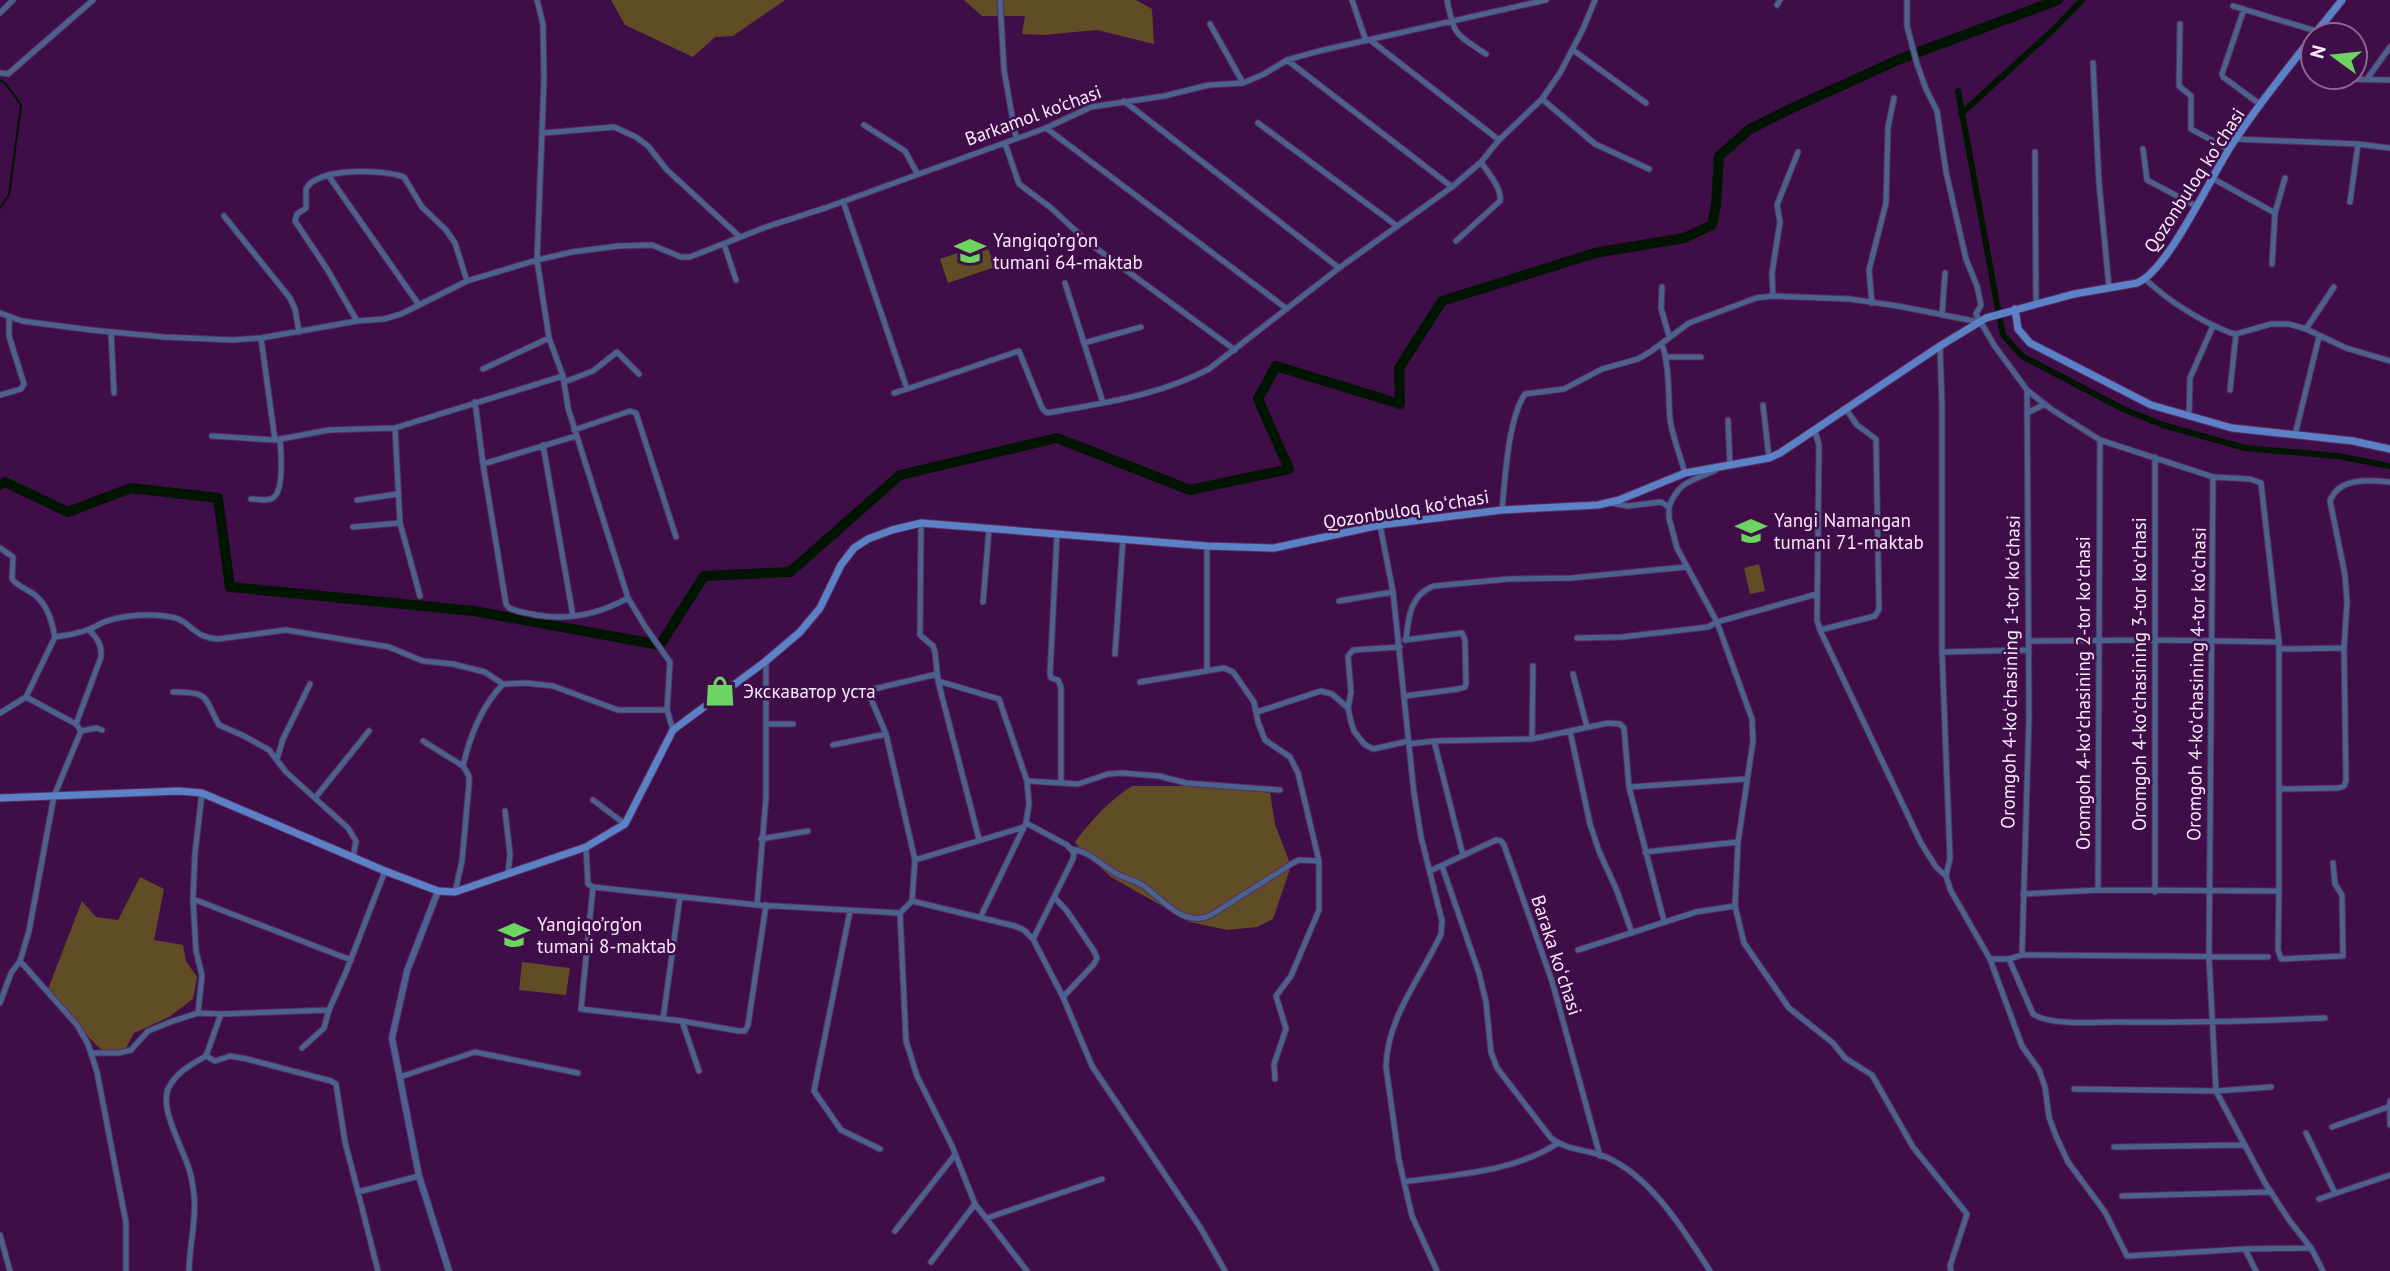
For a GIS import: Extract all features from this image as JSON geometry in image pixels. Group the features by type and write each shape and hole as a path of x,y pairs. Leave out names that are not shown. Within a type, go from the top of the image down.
{"main road":[{"name":"Qozonbuloq koʻchasi","path":"2325,21 2342,0"},
{"name":"Qozonbuloq koʻchasi","path":"625,824 673,730 766,662 800,632 820,608 841,565 854,548 868,539 921,523 1274,548 1380,525 1502,510 1608,503 1685,473 1769,458 1792,447 1940,346 1983,320 2011,310 2145,279 2170,250 2228,149 2299,54"},
{"path":"2011,310 2020,332 2036,346 2151,405 2232,428 2353,441 2390,449"},
{"path":"0,798 179,791 202,793 385,871 438,891 455,892 586,847 625,824"}],"street":[{"path":"0,13 13,0"},
{"path":"0,73 8,74 93,0"},
{"path":"537,0 543,24 543,133 537,260 549,338 564,379 575,433 628,598 670,662 667,710 673,730"},
{"path":"1000,0 1003,70 1016,138"},
{"path":"1352,0 1368,41 1499,140"},
{"path":"1447,0 1454,29 1486,54"},
{"name":"Barkamol ko'chasi","path":"0,313 22,321 111,332 233,340 384,319 401,314 467,281 537,260 595,249 652,245 681,257 690,257 766,226 1046,128 1091,107 1164,96 1221,83 1243,83 1287,60 1546,0"},
{"path":"894,393 1019,351 1046,412 1139,397 1185,382 1209,369 1339,268 1452,187 1481,162 1499,140 1542,99 1573,50 1595,0"},
{"path":"1907,0 1908,26 1917,64 1937,111 1946,172 1966,259 1981,304 1976,314 1983,320 1994,345 2027,390 2100,440 2213,477 2250,479 2261,483 2280,646 2280,957 2285,960 2343,956 2342,895 2335,884 2333,863"},
{"path":"2233,6 2299,29"},
{"path":"2244,9 2222,74 2261,105"},
{"path":"1210,24 1243,83"},
{"path":"2180,24 2179,86 2191,96 2191,129 2228,149"},
{"path":"2369,76 2390,47"},
{"path":"1573,50 1646,103"},
{"path":"1287,60 1452,187"},
{"path":"2094,63 2099,183 2109,287"},
{"path":"2369,79 2390,80"},
{"path":"1872,303 1869,270 1886,203 1888,127 1894,98"},
{"path":"1542,99 1595,144 1650,169"},
{"path":"1124,101 1339,268"},
{"path":"1258,123 1397,226"},
{"path":"864,125 905,151 917,173"},
{"path":"543,133 614,127 636,137 648,146 667,170 740,237"},
{"path":"1046,128 1287,309"},
{"path":"2235,139 2358,144 2390,148"},
{"path":"1005,143 1019,184 1050,207 1090,243 1235,350"},
{"path":"2350,202 2358,144"},
{"path":"2143,149 2147,180 2196,206"},
{"path":"1773,296 1772,273 1780,222 1777,205 1798,152"},
{"path":"2035,152 2036,304"},
{"path":"1456,241 1500,201 1499,191 1481,162"},
{"path":"357,321 295,221 297,214 306,208 308,185 314,179 341,173 382,173 404,177 422,207 456,243 467,281"},
{"path":"328,175 419,305"},
{"path":"2212,178 2274,213"},
{"path":"2272,264 2274,213 2285,178"},
{"path":"843,201 907,389"},
{"path":"224,216 290,298 299,332"},
{"path":"724,244 736,280"},
{"path":"1942,315 1945,273"},
{"path":"2145,279 2196,318 2236,334 2271,324 2289,324 2346,348 2390,361"},
{"path":"1065,283 1102,403"},
{"path":"1662,287 1661,307 1669,336"},
{"path":"2305,329 2334,287"},
{"path":"1502,510 1512,434 1525,394 1564,390 1602,369 1638,359 1689,323 1756,298 1773,296 1850,299 1983,320"},
{"path":"0,395 21,389 24,384 9,336 9,317"},
{"path":"2189,416 2190,378 2213,326"},
{"path":"1084,343 1141,327"},
{"path":"111,332 114,393"},
{"path":"2230,390 2236,334"},
{"path":"2295,435 2319,337"},
{"path":"251,499 274,498 281,473 261,338"},
{"path":"483,369 549,338"},
{"path":"1662,344 1667,357 1670,418 1685,473"},
{"path":"1940,346 1942,652 1950,858 1947,876 1951,891 1990,959 2022,1046 2039,1070 2045,1087 2049,1116 2068,1162 2105,1212 2127,1256 2311,1248"},
{"path":"212,436 278,439 329,430 395,428 475,402 593,370 617,352 639,374"},
{"path":"1667,357 1700,357"},
{"name":"Oromgoh 4-koʻchasining 1-tor koʻchasi","path":"2022,955 2029,717 2027,390"},
{"path":"475,402 506,604 514,611 557,618 601,610 628,598"},
{"path":"2027,413 2045,404"},
{"path":"1763,405 1769,458"},
{"path":"1819,630 1875,616 1879,609 1876,439 1857,425 1846,409"},
{"path":"483,464 543,445 630,411 636,413 676,537"},
{"path":"1728,420 1726,466 1683,484 1673,496 1669,507 1671,527 1686,567 1717,622 1752,719 1753,741 1738,842 1735,906 1744,943 1789,1008 1833,1043 1845,1058 1872,1074 1913,1147 1967,1214 1950,1266 1951,1271"},
{"path":"395,428 400,523 420,596"},
{"path":"1815,431 1818,445 1819,630 1921,843 1936,867 1947,876"},
{"name":"Oromgoh 4-koʻchasining 2-tor koʻchasi","path":"2098,890 2100,440"},
{"path":"543,445 573,617"},
{"name":"Oromgoh 4-koʻchasining 3-tor koʻchasi","path":"2155,457 2155,892"},
{"name":"Oromgoh 4-koʻchasining 4-tor koʻchasi","path":"2213,477 2209,957 2216,1091"},
{"path":"2280,789 2338,788 2345,783 2343,648 2347,602 2345,575 2330,501 2337,489 2361,480 2390,482"},
{"path":"357,500 397,494"},
{"path":"1608,503 1628,506 1661,502 1669,507"},
{"path":"353,527 400,523"},
{"path":"921,523 920,632 922,638 933,646 938,681 979,839"},
{"path":"1380,525 1401,643 1413,793 1442,920 1441,934 1393,1026 1386,1051 1388,1088 1404,1182 1415,1224 1437,1271"},
{"path":"983,601 989,528"},
{"path":"1056,534 1050,674 1051,678 1058,680 1061,687 1061,783"},
{"path":"1115,654 1123,539"},
{"path":"1207,671 1208,545"},
{"path":"0,548 13,556 12,579 37,596 48,611 55,637 26,697 0,713"},
{"path":"1401,643 1415,601 1425,589 1434,586 1496,580 1571,578 1686,567"},
{"path":"1339,601 1393,592"},
{"path":"1577,638 1650,635 1708,627 1717,622 1817,594"},
{"path":"55,637 89,630 106,621 149,615 180,619 199,636 207,639 286,630 389,647 422,661 453,664 485,673 503,684 553,686 618,709 667,710"},
{"path":"76,724 101,657 97,637 89,630"},
{"path":"1405,696 1465,687 1465,640 1462,633 1350,652 1351,692 1348,708 1354,731 1368,747 1373,749 1409,742 1532,739 1615,723 1624,728 1629,787 1664,921"},
{"path":"2029,641 2156,640 2343,648"},
{"path":"1942,652 2029,650"},
{"path":"757,905 766,797 766,662"},
{"path":"1532,739 1533,666"},
{"path":"1140,682 1224,668 1233,671 1254,702 1265,740 1290,757 1294,764 1319,861 1319,910 1291,976 1276,996 1286,1028 1274,1065 1275,1079"},
{"path":"937,674 872,691 869,697 886,734 915,860 912,901 900,914 906,1041 917,1076 952,1146 975,1204 1027,1271"},
{"path":"1573,674 1587,727"},
{"path":"938,681 999,699 1027,781 1029,804 1025,825 980,918"},
{"path":"276,760 283,739 310,684"},
{"path":"463,766 472,732 489,698 503,684"},
{"path":"1257,712 1321,691 1332,694 1348,708"},
{"path":"173,692 192,692 202,696 209,703 219,725 269,750 286,772 348,828 356,841 354,857"},
{"path":"26,697 76,724 81,731"},
{"path":"767,724 793,724"},
{"path":"81,731 96,728 102,730"},
{"path":"0,1003 11,973 20,961 29,931 54,796 81,731"},
{"path":"315,798 369,731"},
{"path":"1570,731 1590,824 1632,933"},
{"path":"833,745 886,734"},
{"path":"422,741 463,766 469,776 462,861 455,892"},
{"path":"1434,741 1463,855"},
{"path":"1027,781 1078,783 1108,774 1122,773 1159,776 1185,783 1280,790"},
{"path":"1629,787 1746,779"},
{"path":"198,1013 202,975 196,951 192,899 202,793"},
{"path":"593,800 625,824"},
{"path":"505,811 510,854 508,873"},
{"path":"915,860 1025,825 1072,849 1090,854 1117,874 1142,885 1174,910 1198,919 1211,915 1299,860 1319,861"},
{"path":"761,839 808,831"},
{"name":"Baraka koʻchasi","path":"1430,871 1498,839 1504,845 1552,981 1600,1156"},
{"path":"1645,852 1738,842"},
{"path":"586,847 589,884 593,887 757,905 900,914"},
{"path":"1033,939 1073,859 1072,849"},
{"path":"1442,866 1479,973 1486,1002 1491,1052 1497,1068 1558,1143 1600,1156 1653,1190 1710,1271"},
{"path":"302,1048 324,1028 385,871"},
{"path":"593,887 581,1009 745,1031 766,905"},
{"path":"2023,894 2098,890 2279,891"},
{"path":"438,891 407,971 393,1038 419,1175 449,1271"},
{"path":"663,1019 680,897"},
{"path":"1055,898 1068,911 1097,958 1063,997"},
{"path":"192,899 351,960"},
{"path":"912,901 1015,926 1033,939 1063,997 1092,1066 1200,1227 1225,1271"},
{"name":"Baraka koʻchasi","path":"1578,950 1696,912 1735,906"},
{"path":"850,911 814,1091 841,1130 880,1150"},
{"path":"1990,959 2009,959 2022,955 2268,957"},
{"path":"2009,959 2032,1014 2041,1019 2078,1022 2211,1023 2325,1018"},
{"path":"20,961 76,1025 91,1053 127,1223 126,1271"},
{"path":"91,1053 131,1050 148,1031 198,1013 329,1010"},
{"path":"189,1271 194,1197 189,1169 168,1111 166,1096 176,1077 188,1066 206,1056 221,1014"},
{"path":"682,1021 699,1071"},
{"path":"400,1077 475,1052 578,1073"},
{"path":"206,1056 215,1061 230,1056 247,1059 331,1080 336,1084 345,1142 378,1271"},
{"path":"2074,1090 2216,1091 2271,1087"},
{"path":"2216,1091 2271,1192 2288,1220 2311,1248 2323,1271"},
{"path":"2332,1127 2389,1104 2390,1125"},
{"path":"2306,1133 2335,1193"},
{"path":"1404,1182 1481,1172 1527,1158 1558,1143"},
{"path":"2114,1147 2244,1145"},
{"path":"895,1231 954,1156"},
{"path":"358,1192 419,1175"},
{"path":"2319,1199 2390,1175"},
{"path":"987,1217 1102,1179"},
{"path":"2122,1196 2271,1192"},
{"path":"931,1262 975,1204"},
{"path":"0,1234 10,1271"},
{"path":"2245,1249 2256,1271"}],"shaded area":[{"path":"611,0 785,0 733,36 715,37 693,57 625,25"},
{"path":"964,0 1136,0 1152,9 1154,44 1097,30 1043,35 1022,34 1025,16 982,16"},
{"path":"986,243 995,267 948,283 940,259"},
{"path":"1759,564 1765,591 1750,594 1744,568"},
{"path":"1132,786 1210,786 1270,793 1275,824 1291,866 1273,919 1257,927 1227,930 1190,922 1111,877 1080,849 1075,842 1088,826 1108,804"},
{"path":"140,877 164,889 154,940 183,945 186,961 197,977 193,999 169,1017 134,1033 125,1050 103,1050 92,1041 48,989 82,901 96,917 118,920"},
{"path":"522,962 570,968 566,995 519,990"}],"waterway":[{"path":"0,485 5,482 68,512 131,488 218,498 230,587 474,611 660,645 704,576 790,572 900,475 1057,438 1190,490 1289,469 1258,399 1276,366 1400,404 1399,368 1442,301 1595,253 1684,238 1712,225 1719,156 1750,129 1900,59 2058,0"},
{"path":"1961,114 2082,0"},
{"path":"0,80 21,105 9,195 0,208"},
{"path":"1958,91 2003,335 2022,356 2123,409 2163,425 2245,448 2338,456 2390,466"}],"place":[{"name":"Yangiqo’rg’on tumani 64-maktab","path":"970,251"},
{"name":"Yangi Namangan tumani 71-maktab","path":"1751,531"},
{"name":"Экскаватор уста","path":"720,691"},
{"name":"Yangiqo’rg’on tumani 8-maktab","path":"514,935"}]}
